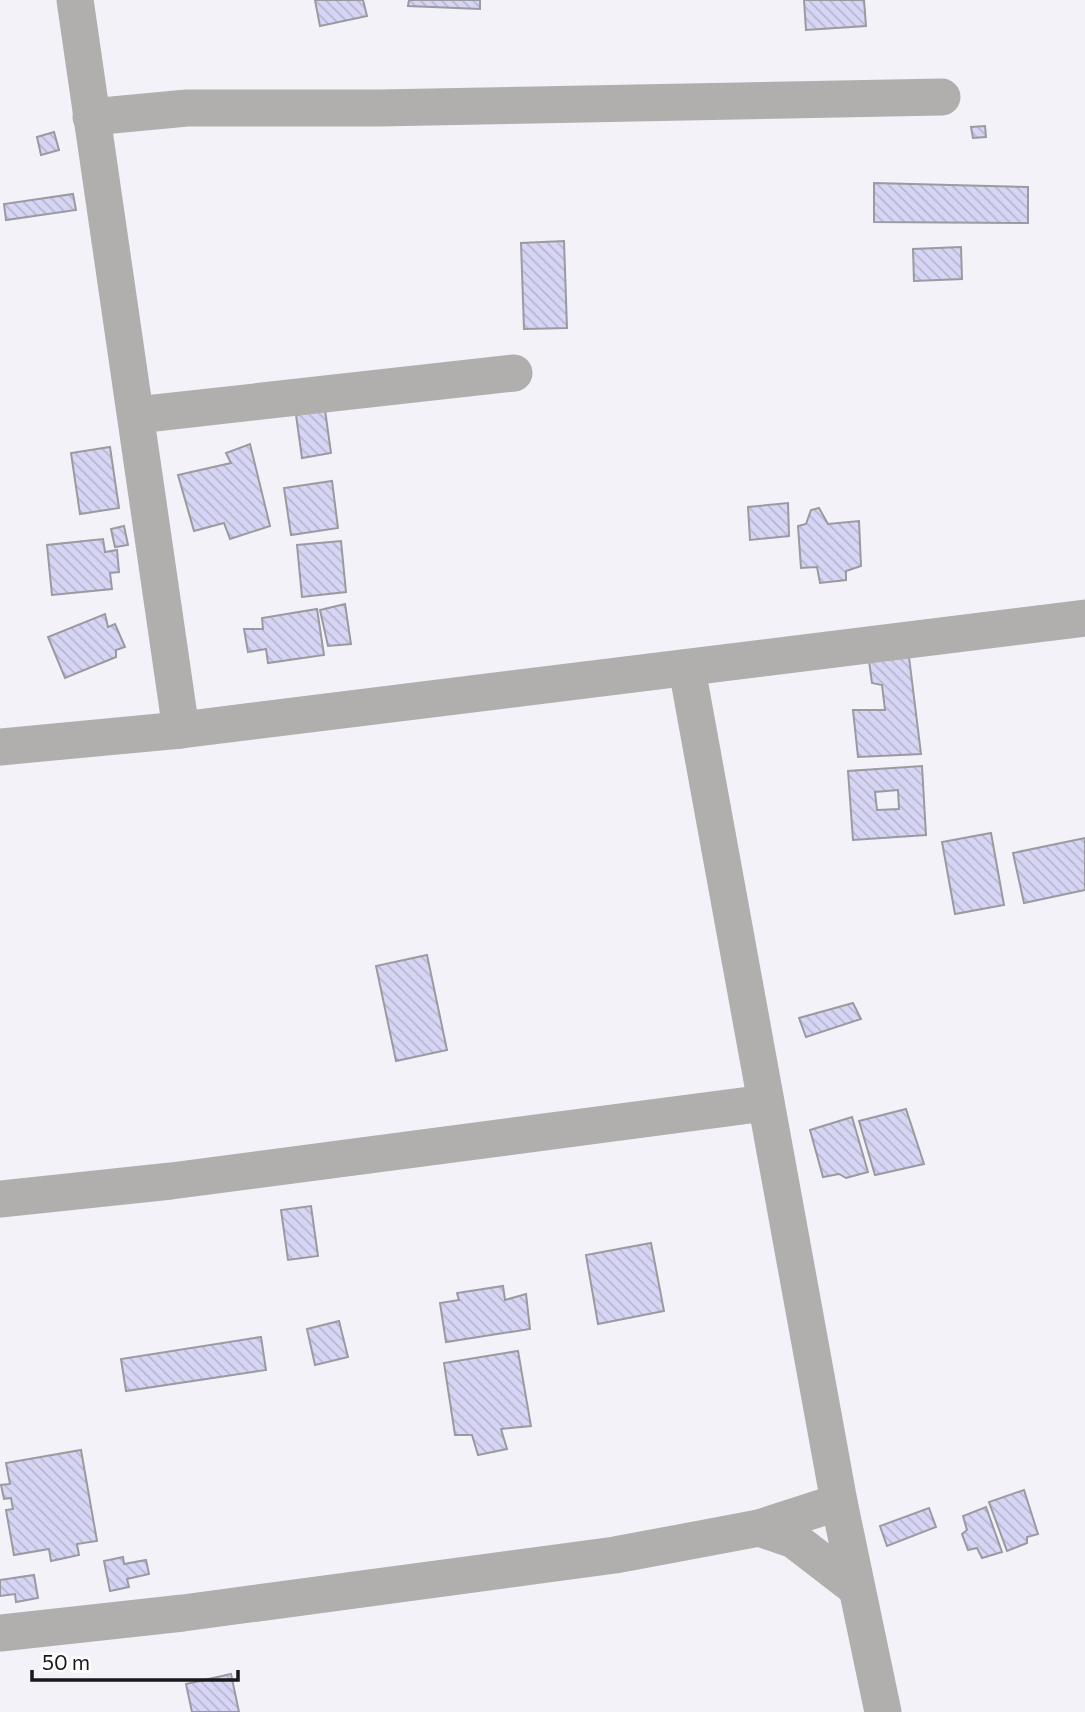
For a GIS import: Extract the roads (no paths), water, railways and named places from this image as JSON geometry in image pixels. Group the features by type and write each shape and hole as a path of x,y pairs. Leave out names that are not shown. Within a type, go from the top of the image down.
{"street":[{"path":"75,0 181,730"},
{"path":"91,117 187,108 393,108 942,97"},
{"path":"137,415 514,373"},
{"path":"0,747 181,730 1085,618"},
{"path":"687,669 839,1502 883,1712"},
{"path":"0,1199 171,1181 765,1103"},
{"path":"0,1633 156,1616 601,1557 759,1528 839,1502"},
{"path":"759,1528 794,1540 855,1587"}]}
